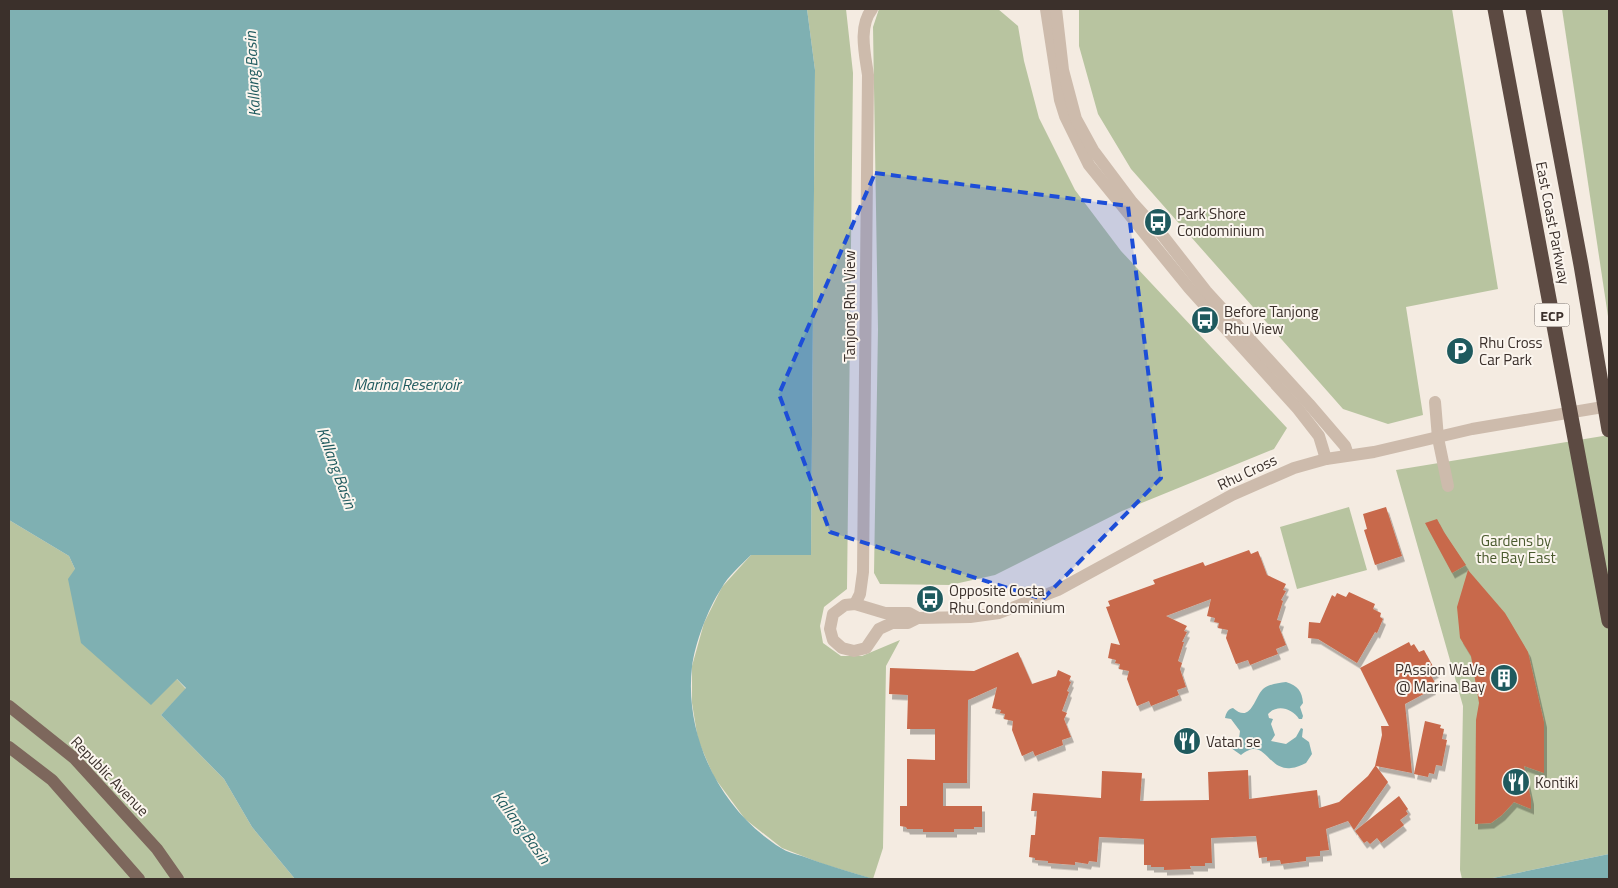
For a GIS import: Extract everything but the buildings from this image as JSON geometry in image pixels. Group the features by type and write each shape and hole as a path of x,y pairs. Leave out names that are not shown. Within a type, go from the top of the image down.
{"highway":[{"name":"East Coast Parkway","path":"1495,9 1609,621"},
{"name":"East Coast Parkway","path":"1533,9 1581,265 1609,430"}],"main road":[{"name":"Republic Avenue","path":"9,706 74,758 157,849 178,879"},
{"path":"9,747 52,780 139,879"}],"street":[{"name":"Tanjong Rhu View","path":"855,604 860,594 863,572 868,94 868,75 863,32 872,9"},
{"path":"1046,9 1060,100 1065,116 1089,165 1189,288 1298,409 1319,436 1326,459"},
{"path":"1056,9 1058,37 1065,78 1076,119 1092,150 1132,202 1163,236 1206,291 1309,404 1344,446 1348,455"},
{"path":"1435,402 1438,438 1448,486"},
{"name":"Rhu Cross","path":"918,618 909,613 885,613 855,604 845,605 834,614 830,629 834,640 842,648 854,651 866,648 879,629 892,623 908,623 918,618 970,617 999,613 1058,590 1232,495 1294,468 1326,459 1374,452 1489,426 1609,406"}],"highlighted area":[{"path":"875,173 1128,206 1161,478 1043,599 830,532 779,394"}],"green space":[{"path":"807,9 846,9 853,73 847,589 824,607 820,626 823,643 841,656 862,656 900,640 886,666 883,848 873,879 823,864 782,848 745,819 714,777 698,740 692,703 692,666 704,623 722,587 751,555 811,555 815,70"},
{"path":"879,9 998,9 1018,26 1024,61 1039,118 1075,190 1121,251 1287,428 1274,449 1122,511 995,575 950,585 880,584 874,573 878,329 873,27"},
{"path":"1079,9 1452,9 1498,289 1406,307 1423,415 1388,424 1343,409 1131,169 1098,114 1079,46"},
{"path":"1562,9 1609,9 1609,323"},
{"name":"Gardens by the Bay East","path":"1609,435 1609,854 1488,879 1462,879 1460,870 1463,706 1396,470"},
{"path":"1349,507 1367,570 1297,589 1280,527"},
{"path":"9,520 69,556 75,569 186,689 161,715 224,779 252,827 295,879 9,879"}],"water":[{"name":"Marina Reservoir","path":"9,9 807,9 815,70 811,555 751,555 731,575 711,606 699,637 692,667 691,693 694,720 711,770 724,793 741,814 760,832 786,851 874,879 295,879 252,827 224,779 161,715 186,688 177,679 151,705 81,643 68,579 75,569 69,556 9,520"},
{"path":"1286,682 1294,685 1302,695 1303,703 1300,707 1303,716 1302,719 1299,719 1292,712 1280,708 1268,714 1269,718 1273,719 1271,724 1275,735 1271,741 1286,744 1296,737 1301,728 1303,729 1302,737 1309,742 1312,754 1306,763 1291,768 1276,764 1256,749 1249,750 1241,755 1231,748 1239,739 1240,731 1231,719 1225,718 1227,711 1233,708 1244,713 1248,711 1265,687"},
{"path":"1609,854 1609,879 1488,879"}],"place":[{"name":"Park Shore Condominium","path":"1158,222"},
{"name":"Before Tanjong Rhu View","path":"1205,320"},
{"name":"Rhu Cross Car Park","path":"1460,351"},
{"name":"Opposite Costa Rhu Condominium","path":"930,599"},
{"name":"PAssion WaVe @ Marina Bay","path":"1504,678"},
{"name":"Vatan se","path":"1187,741"},
{"name":"Kontiki","path":"1516,782"}],"water label":[{"name":"Kallang Basin","path":"252,74"},
{"name":"Kallang Basin","path":"337,468"},
{"name":"Kallang Basin","path":"522,827"}]}
